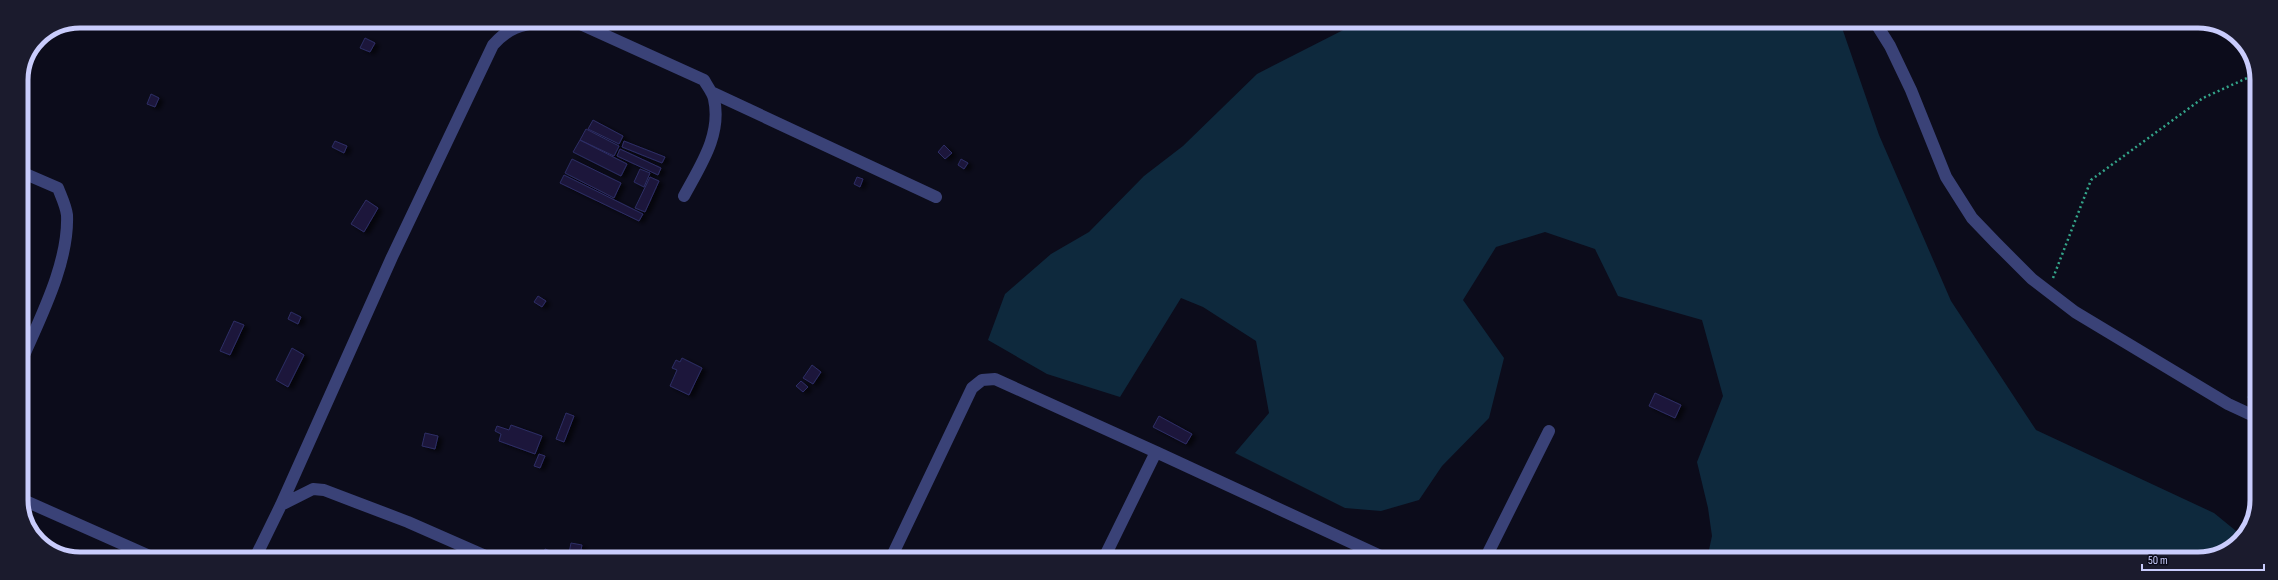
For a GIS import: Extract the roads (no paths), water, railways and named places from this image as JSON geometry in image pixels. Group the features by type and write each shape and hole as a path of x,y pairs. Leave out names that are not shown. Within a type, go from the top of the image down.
{"street":[{"path":"258,552 281,505 392,257 493,45 505,32 516,28"},
{"path":"589,28 704,80 711,92 714,98 715,121 711,145 684,196"},
{"path":"1879,28 1890,46 1911,90 1946,177 1972,218 2032,279 2048,291 2095,324 2228,404 2250,415"},
{"path":"711,92 936,197"},
{"path":"28,175 58,188 67,214 64,243 55,281 28,345"},
{"path":"894,552 972,388 982,380 995,379 1374,552"},
{"path":"1488,552 1549,431"},
{"path":"1107,552 1156,452"},
{"path":"281,505 313,489 324,490 408,522 476,552"},
{"path":"28,502 141,552"}],"water":[{"path":"1347,28 1842,28 1879,135 1951,301 2036,430 2214,513 2238,533 2221,547 2204,552 1709,552 1712,536 1708,508 1697,462 1723,396 1702,320 1618,296 1595,249 1545,232 1496,247 1463,300 1504,358 1489,418 1442,466 1419,500 1381,511 1345,508 1235,453 1269,413 1256,341 1203,307 1181,298 1120,397 1047,374 988,340 1005,294 1051,254 1089,232 1144,176 1183,146 1257,74"}]}
